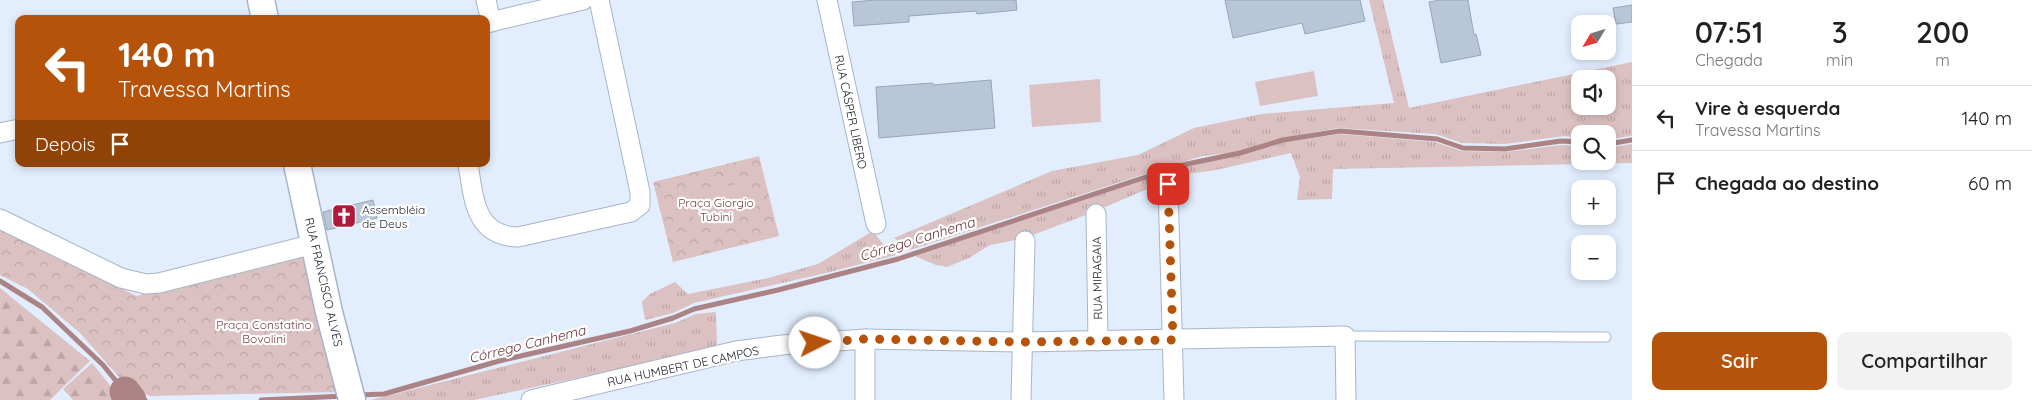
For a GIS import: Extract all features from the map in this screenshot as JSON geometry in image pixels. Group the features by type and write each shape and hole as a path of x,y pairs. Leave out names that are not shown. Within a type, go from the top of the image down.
{"street":[{"path":"261,0 264,15"},
{"path":"486,0 487,15"},
{"path":"490,22 583,0"},
{"path":"469,167 481,218 489,229 507,237 518,237 630,212 640,205 640,192 599,0"},
{"name":"RUA CÁSPER LIBERO","path":"826,0 876,224"},
{"path":"0,133 15,129"},
{"name":"RUA FRANCISCO ALVES","path":"298,167 329,312 352,400"},
{"path":"1168,184 1174,400"},
{"name":"RUA MIRAGAIA","path":"1096,214 1098,341"},
{"path":"0,219 122,278 146,284 159,283 314,244"},
{"path":"1021,400 1025,241"},
{"path":"1345,336 1346,400"},
{"name":"RUA HUMBERT DE CAMPOS","path":"531,400 736,351 782,345 865,339 1022,342 1345,336"},
{"path":"865,339 865,400"}],"lane":[{"path":"1345,336 1606,337"}],"green space":[{"path":"1369,0 1383,0 1409,108 1571,75 1571,115 1616,115 1616,70 1593,70 1632,62 1632,136 1616,138 1616,125 1571,125 1571,136 1505,144 1462,143 1435,134 1338,128 1283,138 1238,152 1203,156 910,250 894,238 1052,171 1138,155 1194,128 1261,114 1394,103"},
{"path":"1314,71 1318,96 1260,106 1255,82"},
{"path":"1100,79 1101,122 1032,127 1029,85"},
{"path":"1340,134 1435,142 1462,151 1505,152 1571,146 1571,164 1333,169 1332,199 1297,200 1300,177 1291,153 1216,170 1180,175 1096,211 1025,238 990,245 969,258 947,267 936,265 915,256 1183,166 1241,155 1284,142"},
{"path":"1632,144 1632,163 1616,163 1616,147"},
{"name":"Praça Giorgio Tubini","path":"759,156 779,236 673,262 653,182"},
{"path":"744,182 752,214 696,228 688,196"},
{"name":"Praça Constatino Bovolini","path":"0,226 136,296 314,253 342,392 150,396 127,386 80,333 28,289 0,275"},
{"path":"873,231 882,243 896,255 694,303 673,313 645,320 642,302 650,294 675,282 688,294 768,278 818,264"},
{"path":"0,288 90,361 50,400 0,400"},
{"path":"716,312 717,348 474,400 371,400 675,323 696,314"},
{"path":"92,363 122,400 73,400 63,389"}],"building":[{"path":"875,0 1016,0 1017,10 977,14 976,11 909,16 909,22 854,26 852,2"},
{"path":"1225,0 1360,0 1365,21 1305,34 1302,23 1233,38"},
{"path":"1468,0 1474,35 1476,34 1481,55 1441,63 1429,2"},
{"path":"1632,5 1632,22 1616,24 1616,15 1614,15 1613,8"},
{"path":"991,80 995,128 879,138 876,87"},
{"name":"Assembléia de Deus","path":"373,200 377,218 327,230 323,212"}],"waterway":[{"name":"Córrego Canhema","path":"358,395 384,394 499,361 630,331 673,318 694,309 778,290 898,259 1182,165 1240,153 1283,140 1340,131 1437,139 1463,148 1505,149 1561,141 1571,142"},
{"name":"Córrego Canhema","path":"1616,143 1632,140"},
{"path":"0,281 42,307 103,365 125,392 145,400"},
{"name":"Córrego Canhema","path":"125,392 131,400"},
{"name":"Córrego Canhema","path":"261,400 344,396"}],"place":[{"name":"Assembléia de Deus","path":"344,216"}],"route":[{"path":"815,343 865,339 1022,342 1173,340 1168,184"}]}
